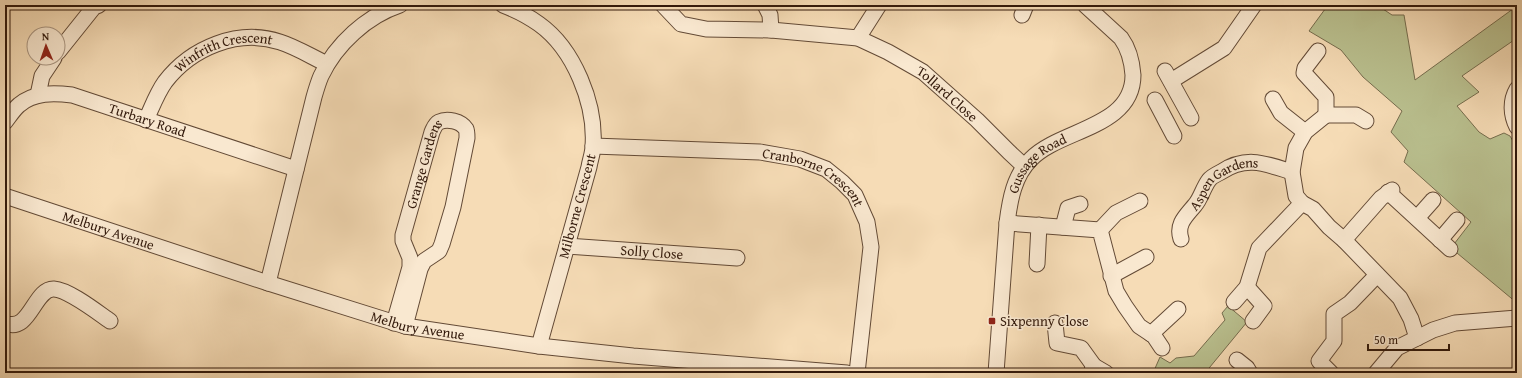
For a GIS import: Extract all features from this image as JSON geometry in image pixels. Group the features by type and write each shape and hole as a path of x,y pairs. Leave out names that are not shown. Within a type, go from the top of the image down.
{"street":[{"path":"66,42 94,7 98,5"},
{"path":"268,283 314,97 327,64 353,33 374,17 400,5"},
{"name":"Milborne Crescent","path":"503,5 521,12 540,24 556,40 569,57 579,75 588,98 592,123 593,146 589,167 539,346"},
{"name":"Tollard Close","path":"663,5 681,24 706,29 771,30 858,38 888,52 923,72 977,120 1024,166"},
{"path":"858,38 879,5"},
{"path":"1165,119 1186,108 1168,76 1224,48 1254,5"},
{"path":"766,6 770,15 771,30"},
{"name":"Gussage Road","path":"996,373 1007,223 1012,194 1017,179 1024,166 1039,151 1108,117 1122,106 1129,94 1133,80 1133,70 1125,44 1121,38 1089,6"},
{"name":"Winfrith Crescent","path":"146,120 164,83 175,70 191,57 226,40 263,38 280,42 327,64"},
{"path":"1318,51 1305,68 1304,73 1326,97 1326,115"},
{"path":"38,95 42,76 49,66"},
{"path":"1517,89 1514,95 1512,108 1513,119 1517,127"},
{"name":"Turbary Road","path":"5,122 18,105 28,99 38,95 54,93 72,95 296,169"},
{"path":"1273,99 1282,113 1305,132"},
{"path":"1155,100 1174,136"},
{"path":"1366,121 1356,115 1326,115 1305,132 1296,148 1292,172 1296,196 1344,240 1400,298 1411,319 1417,338"},
{"name":"Grange Gardens","path":"399,324 410,267 417,259 439,251 453,207 467,144 465,128 454,121 440,122 435,125 404,235 403,241 417,259"},
{"name":"Cranborne Crescent","path":"593,146 760,152 800,158 826,169 842,182 855,195 867,222 871,247 857,373"},
{"name":"Aspen Gardens","path":"1181,239 1179,228 1183,219 1199,201 1209,179 1228,168 1244,162 1263,163 1292,172"},
{"path":"1344,240 1381,198 1390,191 1445,245 1457,220"},
{"name":"Melbury Avenue","path":"5,196 268,283 399,324 539,346 633,356 847,373"},
{"path":"1417,218 1433,200"},
{"path":"1100,230 1116,213 1140,201"},
{"path":"1234,302 1247,287 1259,248 1302,203"},
{"path":"1062,227 1068,208 1080,204"},
{"path":"1007,223 1100,230"},
{"path":"1037,264 1039,225"},
{"path":"1100,230 1116,291 1139,326 1151,334 1162,348"},
{"name":"Solly Close","path":"567,246 737,258"},
{"path":"1111,276 1146,257"},
{"path":"1331,373 1319,361 1334,341 1334,314 1350,304 1377,275"},
{"path":"1247,287 1264,306 1253,322"},
{"path":"5,323 14,325 21,322 44,292 52,288 70,294 110,320"},
{"path":"1151,334 1178,309"},
{"path":"1376,373 1397,348 1433,330 1455,323 1517,318"},
{"path":"1055,323 1057,343 1080,348 1097,371"},
{"path":"1237,360 1247,368 1250,373"}],"green space":[{"path":"1328,5 1377,5 1392,15 1404,15 1415,80 1517,6 1517,38 1462,76 1479,92 1457,106 1479,132 1490,139 1504,133 1510,136 1517,148 1517,303 1451,248 1471,222 1404,162 1408,151 1391,132 1402,111 1363,77 1341,50 1309,31"},
{"path":"1228,306 1247,322 1205,373 1153,373 1160,357 1170,363 1176,358 1194,356 1225,320 1222,313"}],"place":[{"name":"Sixpenny Close","path":"992,321"}]}
